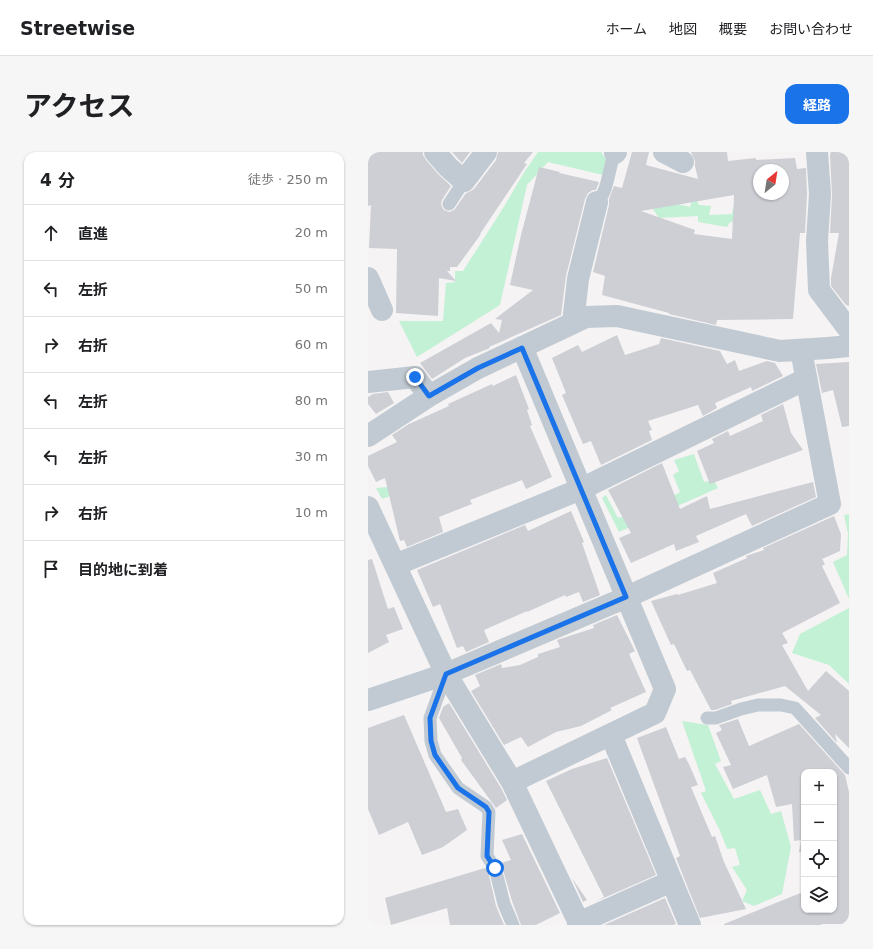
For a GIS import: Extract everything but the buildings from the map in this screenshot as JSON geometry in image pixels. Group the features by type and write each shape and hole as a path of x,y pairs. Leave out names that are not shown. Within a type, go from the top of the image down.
{"street":[{"path":"435,152 464,181 486,152"},
{"path":"664,152 683,162"},
{"path":"817,152 820,194 817,241 819,290 849,330"},
{"path":"573,323 578,279 597,202"},
{"path":"368,278 382,310"},
{"path":"368,436 429,396 478,368 586,317 616,316 780,351 849,346"},
{"path":"512,782 663,709 665,689 522,348"},
{"path":"368,700 446,674 626,597 830,504 801,350"},
{"path":"368,382 413,372 429,396"},
{"path":"395,565 581,489 806,379"},
{"path":"368,507 375,539 395,565 446,674 512,782 579,924 672,881"},
{"path":"611,735 690,925"}],"lane":[{"path":"597,202 602,198 615,153"},
{"path":"449,204 464,181"},
{"path":"446,674 430,718 431,741 435,755 458,788 486,807 489,812 487,856 495,868 504,904 513,925"},
{"path":"707,718 716,718 741,709 758,705 781,705 795,708 849,768"}],"green space":[{"path":"538,152 601,152 606,159 603,175 548,162 527,185 500,305 417,357 399,321 443,321 446,283 455,282 455,271 463,271"},
{"path":"694,194 699,205 711,206 709,215 732,214 733,208 761,207 764,221 730,222 727,227 698,222 698,216 659,218 644,196 690,207"},
{"path":"694,454 704,482 714,480 718,488 619,532 602,498 606,495 618,518 630,514 634,518 680,492 673,475 679,471 674,460"},
{"path":"376,488 413,488 382,499"},
{"path":"849,514 849,599 833,562 847,555 848,534 844,515"},
{"path":"849,608 849,684 829,665 792,653 800,634"},
{"path":"682,721 708,725 721,761 715,764 734,799 760,790 771,814 781,811 791,847 782,894 754,906 742,901 747,890 732,867 740,865 735,848 727,849 720,831 701,793 706,791"}],"route":[{"path":"415,377 429,396 478,368 522,348 626,597 446,674 430,718 431,741 435,755 458,788 486,807 489,812 487,856 495,868"}]}
